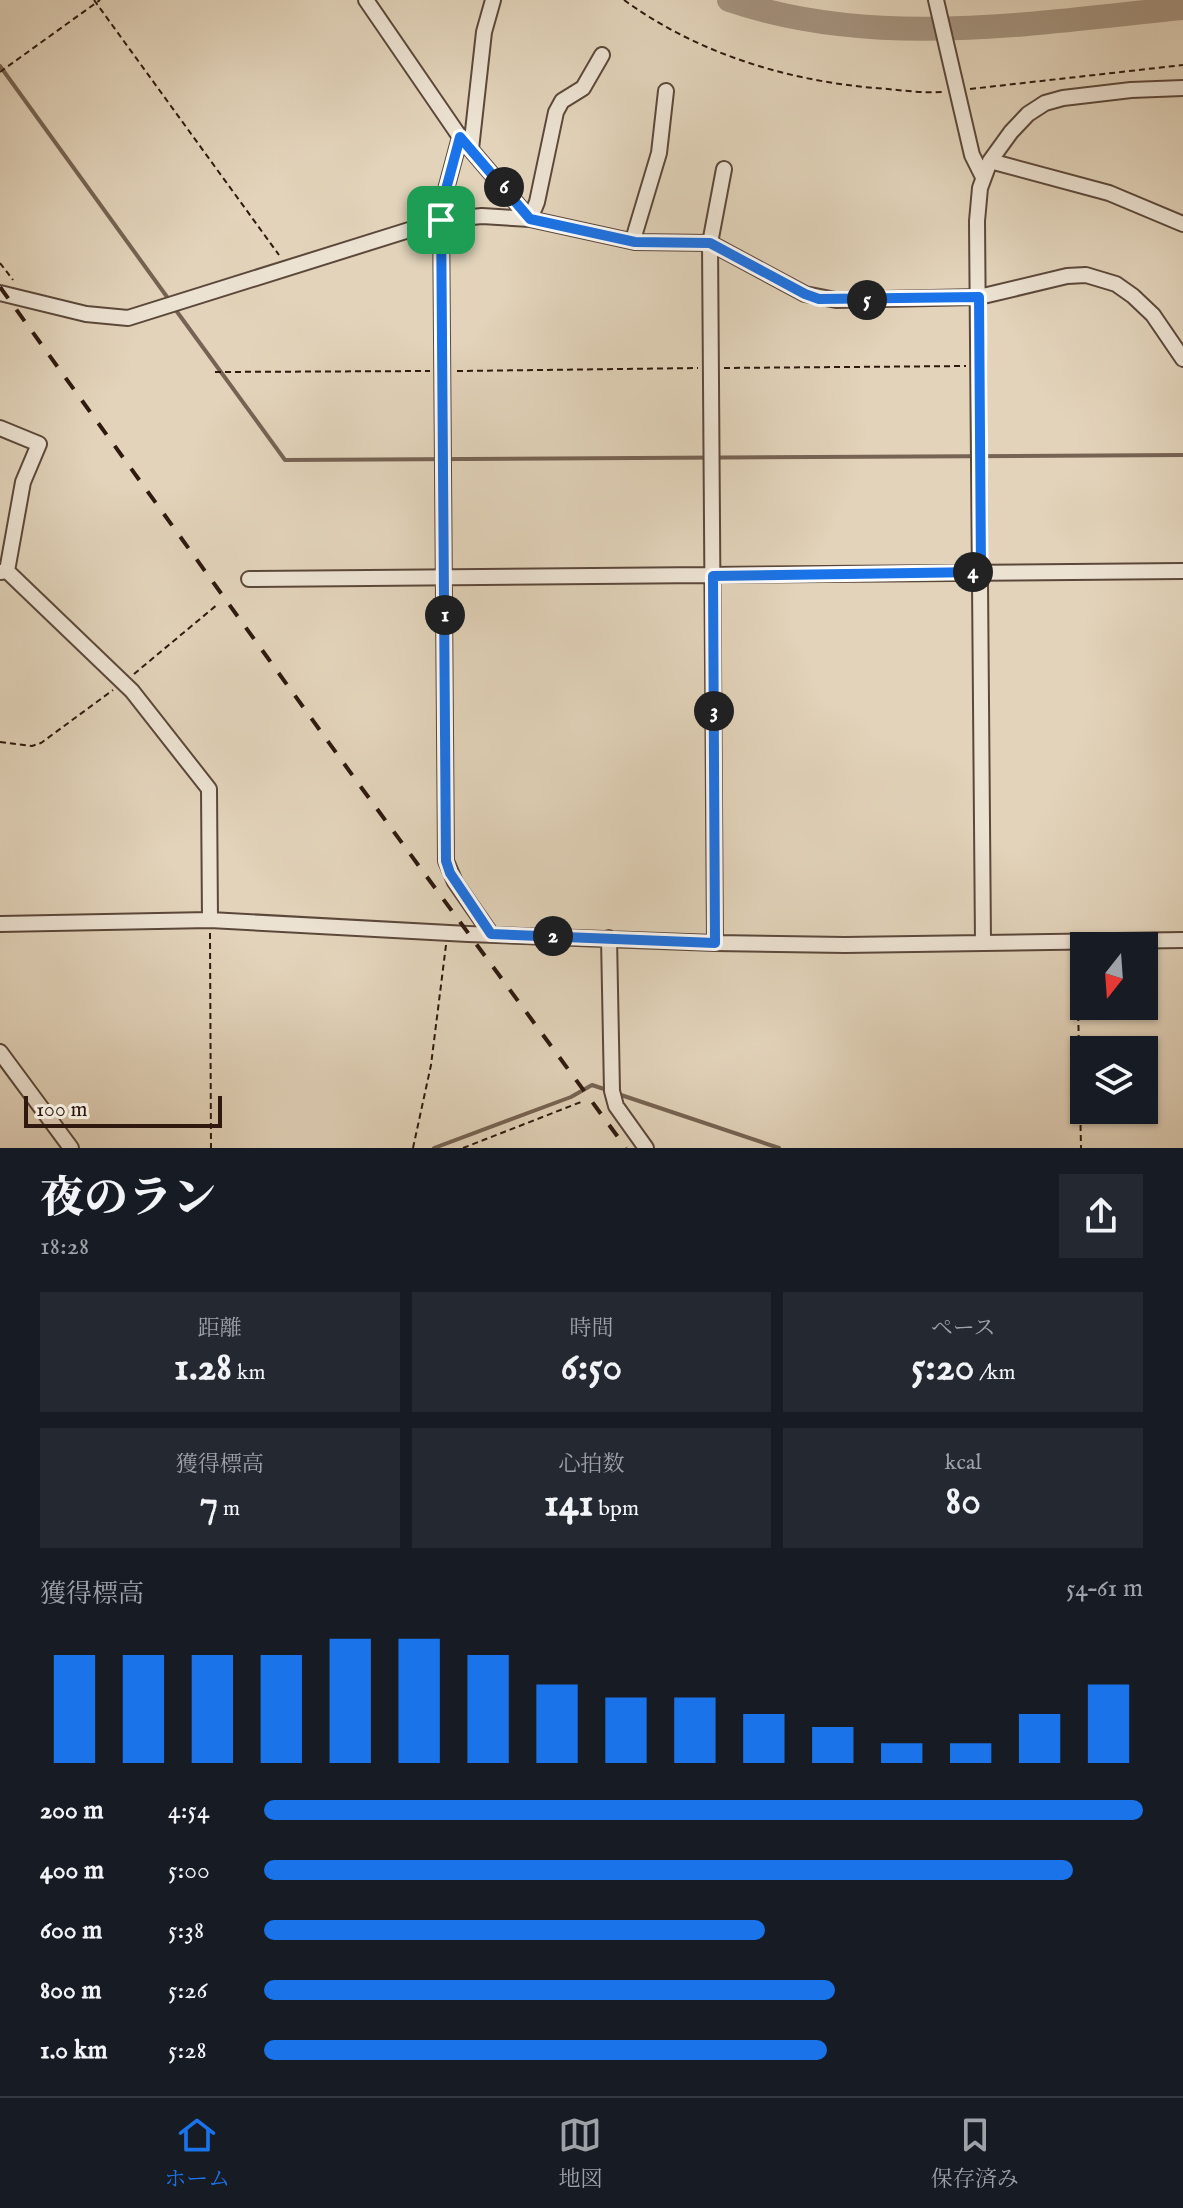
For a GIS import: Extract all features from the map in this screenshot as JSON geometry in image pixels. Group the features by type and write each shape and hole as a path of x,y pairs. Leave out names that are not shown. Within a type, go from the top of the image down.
{"street":[{"path":"366,0 460,137 530,219"},
{"path":"471,149 484,32 493,0"},
{"path":"936,0 961,87 972,155 983,177"},
{"path":"530,219 537,202 556,112 562,101 583,88 602,55"},
{"path":"983,943 977,221 983,177 990,161 1011,132 1028,114 1045,103 1131,90 1183,88"},
{"path":"635,242 659,153 666,91"},
{"path":"460,137 441,208 446,861 455,882 491,934"},
{"path":"990,161 1109,193 1183,224"},
{"path":"715,943 710,243 724,169"},
{"path":"0,293 101,317 128,318 441,220 482,216 530,219 635,242 710,243 819,299 979,297 1067,276 1086,275 1116,284 1133,296 1153,315 1183,359"},
{"path":"0,428 39,444 23,482 4,572 132,691 209,789 210,920"},
{"path":"249,579 1183,571"},
{"path":"0,924 210,920 715,943 1070,942"},
{"path":"609,938 612,1091 616,1106 646,1148"},
{"path":"1158,940 1183,940"},
{"path":"0,1052 71,1148"}],"path":[{"path":"624,0 692,41 764,69 826,84 937,93"},
{"path":"0,72 97,1 289,269"},
{"path":"961,87 1183,65"},
{"path":"0,263 21,291 20,298"},
{"path":"215,372 979,366"},
{"path":"210,920 211,1148"},
{"path":"412,1148 431,1065 448,932"},
{"path":"1078,1020 1081,1148"},
{"path":"463,1148 581,1102"}],"waterway":[{"path":"729,0 784,15 840,24 897,28 1012,25 1183,8"},
{"path":"0,66 170,301"},
{"path":"175,309 285,460 1183,455"},
{"path":"434,1148 571,1097 592,1085 610,1091"},
{"path":"618,1094 779,1148"}],"railway":[{"path":"0,287 626,1148"}],"route":[{"path":"460,137 530,219 635,242 710,243 819,299 979,297 981,572 713,576 715,943 491,934 450,873 446,861 441,220 441,208 460,137"}]}
